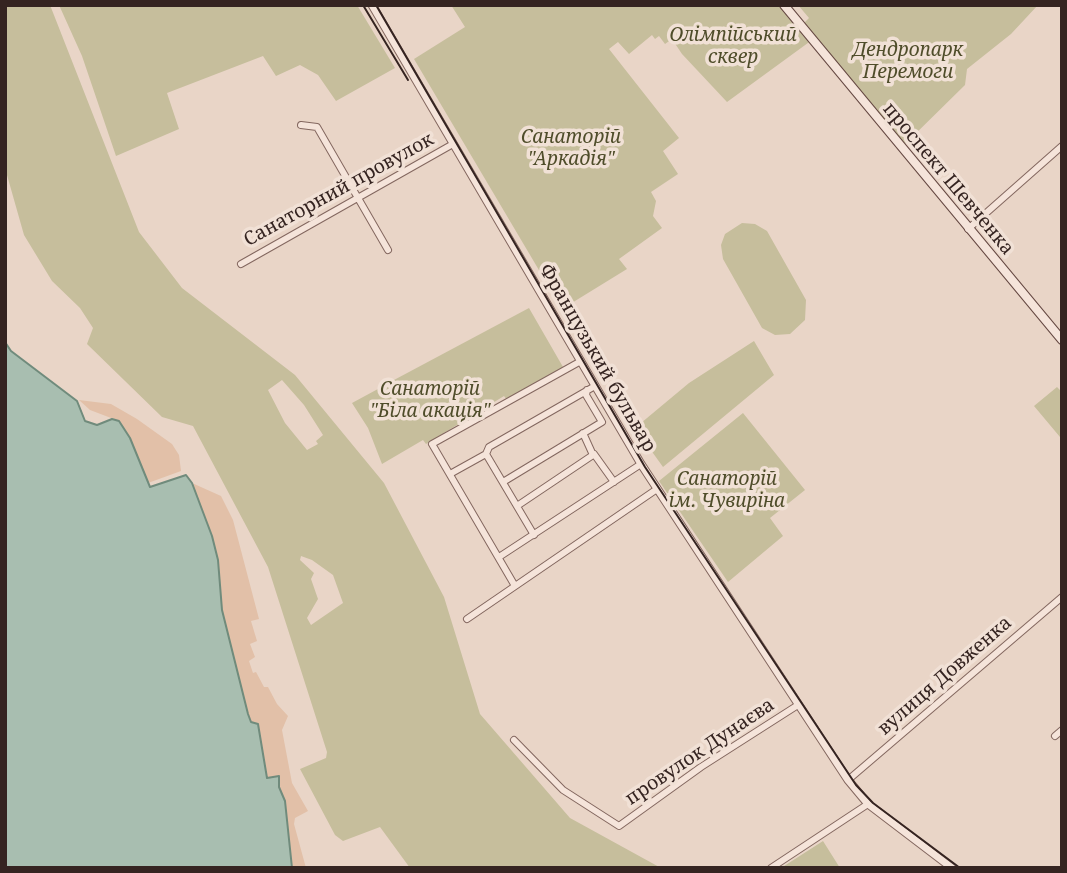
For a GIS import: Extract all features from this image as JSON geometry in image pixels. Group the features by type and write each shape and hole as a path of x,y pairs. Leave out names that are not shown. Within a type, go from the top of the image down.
{"main road":[{"name":"проспект Шевченка","path":"784,5 1062,340"}],"street":[{"name":"Французький бульвар","path":"372,5 641,464 848,780 868,804 952,868"},
{"path":"301,125 317,127 387,250"},
{"name":"Санаторний провулок","path":"241,264 453,144"},
{"path":"968,229 1062,146"},
{"path":"515,586 432,444 581,361"},
{"path":"450,474 486,454 489,447 595,386"},
{"path":"503,482 602,422 586,395 587,390"},
{"path":"583,433 614,482"},
{"path":"486,454 534,535"},
{"path":"517,506 594,454"},
{"path":"499,557 641,464"},
{"path":"467,619 657,489"},
{"name":"вулиця Довженка","path":"848,780 1062,597"},
{"name":"провулок Дунаєва","path":"514,740 563,790 619,826 701,767 798,705"},
{"path":"1055,736 1062,730"},
{"path":"771,868 868,804"}],"green space":[{"path":"5,5 50,5 139,232 182,288 295,375 384,483 444,597 480,714 570,818 661,868 410,868 380,827 343,841 335,835 300,769 326,758 327,752 268,567 193,426 162,417 87,344 93,328 80,308 52,281 24,235 5,168","holes":["282,380 304,405 323,435 316,441 318,444 307,450 285,423 268,390","301,556 312,560 333,575 343,603 311,625 307,618 318,599 311,579 314,573 300,560"]},
{"path":"59,5 357,5 395,68 336,101 318,75 300,65 276,76 263,56 167,93 179,129 116,156 82,56"},
{"name":"Санаторій \"Аркадія\"","path":"451,5 780,5 812,40 727,102 682,54 672,39 665,44 659,36 655,39 652,35 629,54 618,42 609,49 679,138 663,151 678,174 651,192 656,201 653,216 662,228 619,259 627,269 562,309 414,59 465,27"},
{"name":"Дендропарк Перемоги","path":"798,5 1038,5 1011,34 967,69 965,85 902,147 802,25 809,18"},
{"path":"742,223 755,224 767,231 806,300 805,320 790,334 775,335 762,328 723,259 721,245 725,234"},
{"name":"Санаторій \"Біла акація\"","path":"529,308 563,367 507,400 504,396 426,444 423,440 382,464 368,428 352,403 389,383 395,383 394,380"},
{"path":"754,341 774,375 663,467 635,428 689,383"},
{"path":"1057,387 1062,392 1060,437 1034,406"},
{"name":"Санаторій ім. Чувиріна","path":"743,413 805,490 770,518 783,536 728,582 659,481"},
{"path":"823,841 840,868 781,868"}],"sand":[{"path":"79,400 111,404 137,419 172,444 179,455 181,471 148,483 130,438 119,421 90,410"},
{"path":"192,483 221,496 233,520 259,619 251,621 257,641 250,644 255,657 249,661 253,673 256,672 264,687 268,687 277,704 288,716 282,730 292,783 308,811 295,818 294,824 306,868 292,868 288,858 285,801 279,787 267,778 258,724 251,722 248,714 222,610 218,560"}],"shaded area":[{"path":"5,342 11,351 77,401 85,421 97,425 112,419 119,421 130,438 150,487 186,475 192,483 212,536 218,560 222,610 248,714 251,722 258,724 267,778 279,776 279,787 285,801 292,868 5,868"}],"tram line":[{"path":"363,5 408,80"},
{"path":"376,5 645,467 856,785 873,803 960,868"}],"park label":[{"name":"Олімпійський сквер","path":"733,47"}]}
